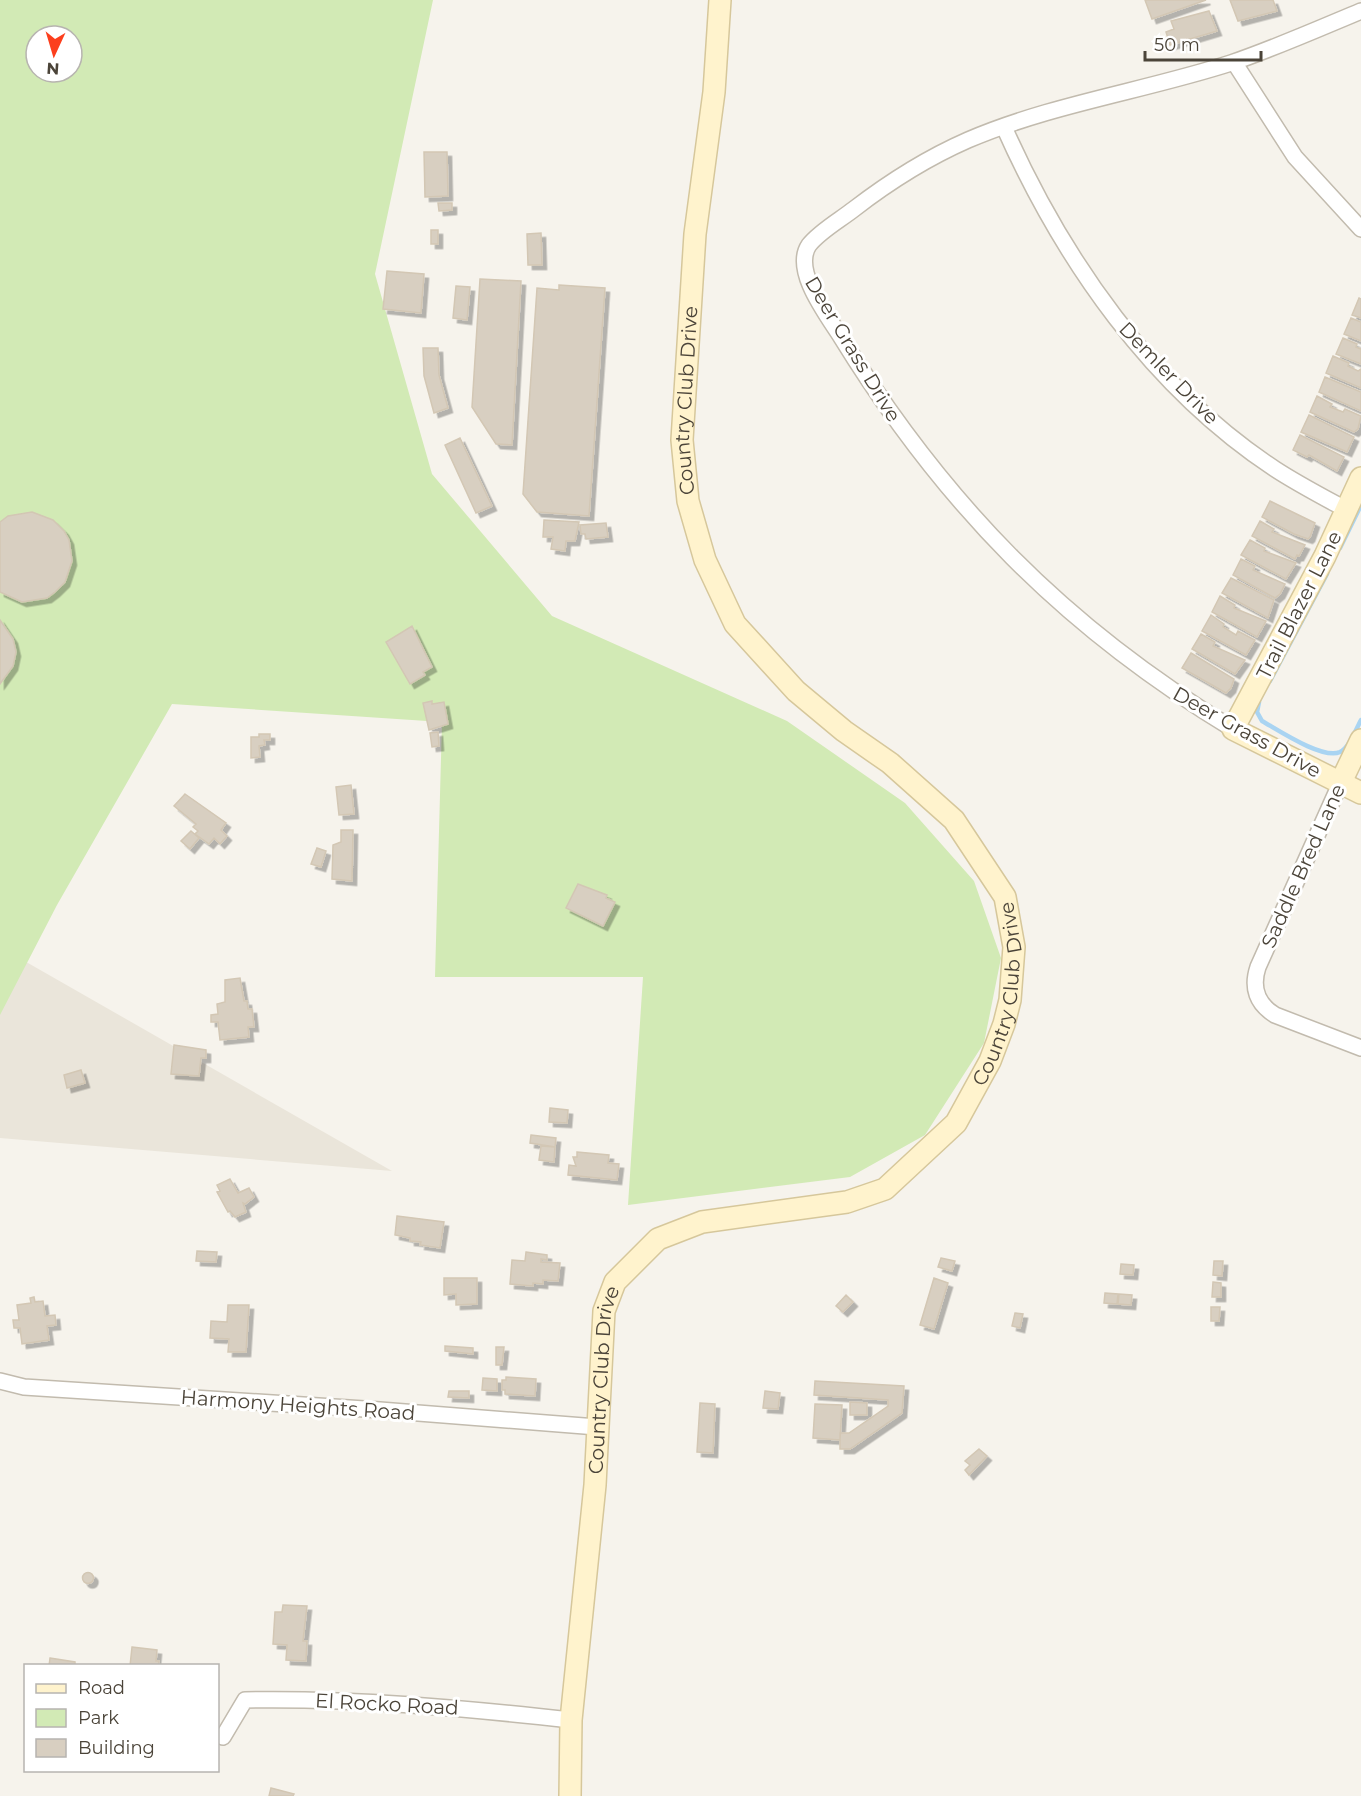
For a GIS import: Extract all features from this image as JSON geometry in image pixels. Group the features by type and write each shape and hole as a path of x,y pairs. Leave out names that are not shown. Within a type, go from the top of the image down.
{"street":[{"name":"Country Club Drive","path":"570,1796 571,1720 595,1485 604,1311 615,1282 658,1239 702,1222 847,1202 885,1189 956,1123 990,1061 1010,1000 1014,946 1005,897 954,820 890,763 844,731 796,691 735,624 705,560 688,501 681,440 695,234 714,93 720,0"},
{"name":"Deer Grass Drive","path":"1361,11 1234,62 1004,127 947,150 893,181 860,204 809,246 803,263 824,309 882,402 933,471 984,531 1037,583 1124,656 1233,729 1361,793"},
{"path":"1234,62 1295,157 1361,229"},
{"name":"Demler Drive","path":"1004,127 1026,175 1054,225 1132,339 1187,397 1238,441 1274,469 1347,510"},
{"name":"Trail Blazer Lane","path":"1233,729 1347,510 1361,478"},
{"name":"Saddle Bred Lane","path":"1361,740 1258,967 1254,981 1256,994 1264,1007 1284,1021 1361,1048"},
{"name":"Harmony Heights Road","path":"0,1381 24,1387 380,1410 597,1427"},
{"name":"El Rocko Road","path":"223,1737 245,1700 303,1699 435,1706 571,1720"}],"shaded area":[{"path":"0,947 392,1171 0,1138"}],"green space":[{"path":"0,0 433,0 375,274 432,474 552,616 787,721 905,803 974,881 1001,958 984,1043 925,1135 850,1177 628,1205 643,977 435,977 442,722 172,704 57,905 0,1015"}],"building":[{"path":"1145,0 1206,0 1152,19"},
{"path":"1230,0 1273,0 1277,11 1238,21"},
{"path":"1209,11 1217,31 1170,45 1166,32 1174,29 1171,21"},
{"path":"424,152 447,152 448,196 425,197"},
{"path":"438,203 452,203 452,210 439,211"},
{"path":"431,230 438,230 438,244 431,244"},
{"path":"541,233 542,265 528,265 527,234"},
{"path":"387,271 424,274 421,313 383,309"},
{"path":"480,279 521,281 512,445 496,444 472,407"},
{"path":"559,285 605,288 589,516 537,512 523,494 537,288 559,290"},
{"path":"456,286 470,287 467,320 453,318"},
{"path":"1359,298 1361,299 1361,318 1352,315"},
{"path":"1351,318 1361,322 1361,341 1344,334"},
{"path":"1343,338 1357,344 1356,347 1361,349 1361,364 1336,354"},
{"path":"423,348 438,348 439,375 448,408 434,413 424,376"},
{"path":"1333,356 1349,363 1348,366 1358,371 1361,369 1361,388 1326,373"},
{"path":"1325,377 1361,392 1361,411 1319,392"},
{"path":"1317,396 1332,404 1330,407 1343,412 1345,409 1361,416 1358,429 1354,432 1310,412"},
{"path":"1309,415 1354,437 1347,452 1301,432"},
{"path":"1300,435 1344,457 1337,471 1309,455 1307,457 1293,450"},
{"path":"460,438 492,506 476,513 445,445"},
{"path":"1270,501 1315,523 1310,537 1308,539 1294,534 1262,517"},
{"path":"32,512 53,520 64,531 69,540 72,561 65,582 55,592 47,598 22,602 0,592 0,522 8,516"},
{"path":"544,520 579,522 575,541 566,541 565,551 551,549 553,537 543,537"},
{"path":"1260,521 1274,529 1272,532 1305,545 1299,556 1297,555 1295,559 1252,536"},
{"path":"606,523 608,537 586,539 585,534 581,534 580,525"},
{"path":"1250,540 1265,548 1264,551 1296,563 1286,579 1241,555"},
{"path":"1241,559 1255,566 1253,570 1285,584 1280,594 1275,598 1233,575"},
{"path":"1231,578 1274,600 1268,618 1222,593"},
{"path":"1220,596 1235,605 1234,608 1266,621 1257,637 1212,612"},
{"path":"1211,615 1224,624 1223,627 1236,635 1238,631 1255,640 1246,655 1202,631"},
{"path":"0,620 13,639 16,652 13,666 0,684"},
{"path":"412,626 432,667 423,672 425,675 410,684 386,642"},
{"path":"1201,634 1215,642 1213,646 1245,660 1235,674 1192,649"},
{"path":"1191,653 1234,679 1231,688 1226,693 1182,668"},
{"path":"432,701 432,704 444,702 448,724 429,730 423,703"},
{"path":"438,732 439,746 432,747 430,733"},
{"path":"259,734 270,734 270,740 264,740 265,745 259,746 260,757 251,758 251,737 259,737"},
{"path":"351,785 354,814 339,815 336,787"},
{"path":"185,794 226,823 221,830 227,836 220,844 214,838 209,844 195,834 198,831 193,827 196,824 174,806"},
{"path":"341,830 353,830 352,881 332,879 333,845 341,842"},
{"path":"191,831 199,838 190,849 181,841"},
{"path":"317,848 326,851 321,867 311,864"},
{"path":"578,884 607,895 606,898 615,902 603,926 566,908"},
{"path":"240,978 244,1001 247,1001 248,1009 252,1009 254,1027 248,1027 249,1037 220,1040 218,1022 211,1022 211,1015 218,1014 217,1004 225,1002 225,980"},
{"path":"174,1045 206,1050 206,1058 201,1058 199,1076 171,1074"},
{"path":"81,1070 85,1083 67,1088 64,1075"},
{"path":"550,1108 568,1110 567,1123 549,1122"},
{"path":"531,1135 556,1138 555,1147 530,1143"},
{"path":"541,1146 555,1147 554,1162 539,1160"},
{"path":"577,1152 609,1155 608,1163 619,1164 617,1180 568,1175 569,1165 576,1166 573,1157 577,1157"},
{"path":"230,1179 238,1193 249,1188 254,1197 245,1204 243,1203 246,1212 235,1217 230,1211 228,1212 217,1192 220,1191 217,1185"},
{"path":"397,1216 444,1222 440,1248 420,1245 421,1242 410,1241 410,1238 395,1235"},
{"path":"197,1251 217,1252 216,1262 196,1261"},
{"path":"526,1252 547,1255 547,1260 541,1259 541,1262 560,1263 558,1281 543,1280 543,1284 533,1283 533,1286 510,1284 512,1260 525,1261"},
{"path":"941,1258 955,1261 952,1271 938,1267"},
{"path":"1214,1261 1223,1261 1222,1276 1213,1275"},
{"path":"1121,1264 1134,1265 1133,1275 1120,1274"},
{"path":"444,1278 477,1278 477,1304 456,1305 456,1294 444,1295"},
{"path":"934,1278 948,1283 934,1329 920,1325"},
{"path":"1213,1282 1221,1283 1221,1297 1212,1297"},
{"path":"1105,1293 1118,1294 1117,1304 1104,1303"},
{"path":"1119,1294 1132,1295 1131,1305 1118,1304"},
{"path":"846,1295 853,1302 843,1312 836,1306"},
{"path":"34,1297 35,1302 43,1301 45,1316 55,1315 56,1325 47,1326 49,1340 22,1344 20,1328 14,1328 13,1320 19,1320 17,1305 31,1303 30,1298"},
{"path":"228,1305 249,1305 246,1352 228,1352 229,1339 210,1338 211,1321 227,1322"},
{"path":"1211,1307 1220,1307 1219,1321 1211,1321"},
{"path":"1015,1313 1023,1314 1020,1328 1012,1326"},
{"path":"445,1346 473,1348 473,1354 445,1351"},
{"path":"496,1347 504,1347 502,1365 496,1365"},
{"path":"506,1377 536,1379 535,1396 505,1394 505,1390 502,1390 502,1380 506,1380"},
{"path":"483,1378 497,1379 497,1391 482,1390"},
{"path":"815,1381 904,1386 902,1413 850,1449 840,1449 840,1433 849,1433 888,1406 888,1400 814,1395"},
{"path":"449,1391 469,1391 469,1398 448,1397"},
{"path":"765,1391 780,1393 778,1409 763,1408"},
{"path":"850,1402 867,1403 867,1415 850,1415"},
{"path":"700,1403 715,1404 713,1453 697,1452"},
{"path":"815,1404 842,1405 840,1440 813,1438"},
{"path":"979,1449 987,1456 969,1475 965,1470 970,1465 965,1461"},
{"path":"88,1572 94,1578 88,1584 82,1578"},
{"path":"283,1605 307,1606 303,1641 307,1641 306,1661 286,1660 287,1645 273,1644 275,1612 282,1612"},
{"path":"132,1647 157,1650 156,1661 159,1661 158,1664 130,1664"},
{"path":"50,1658 75,1662 75,1664 49,1664"},
{"path":"271,1788 294,1794 293,1796 269,1796"}],"waterway":[{"path":"1340,548 1361,505"},
{"path":"1270,681 1327,574"},
{"path":"1259,702 1257,712 1262,721 1301,743 1323,752 1332,753 1344,750 1361,720"}]}
